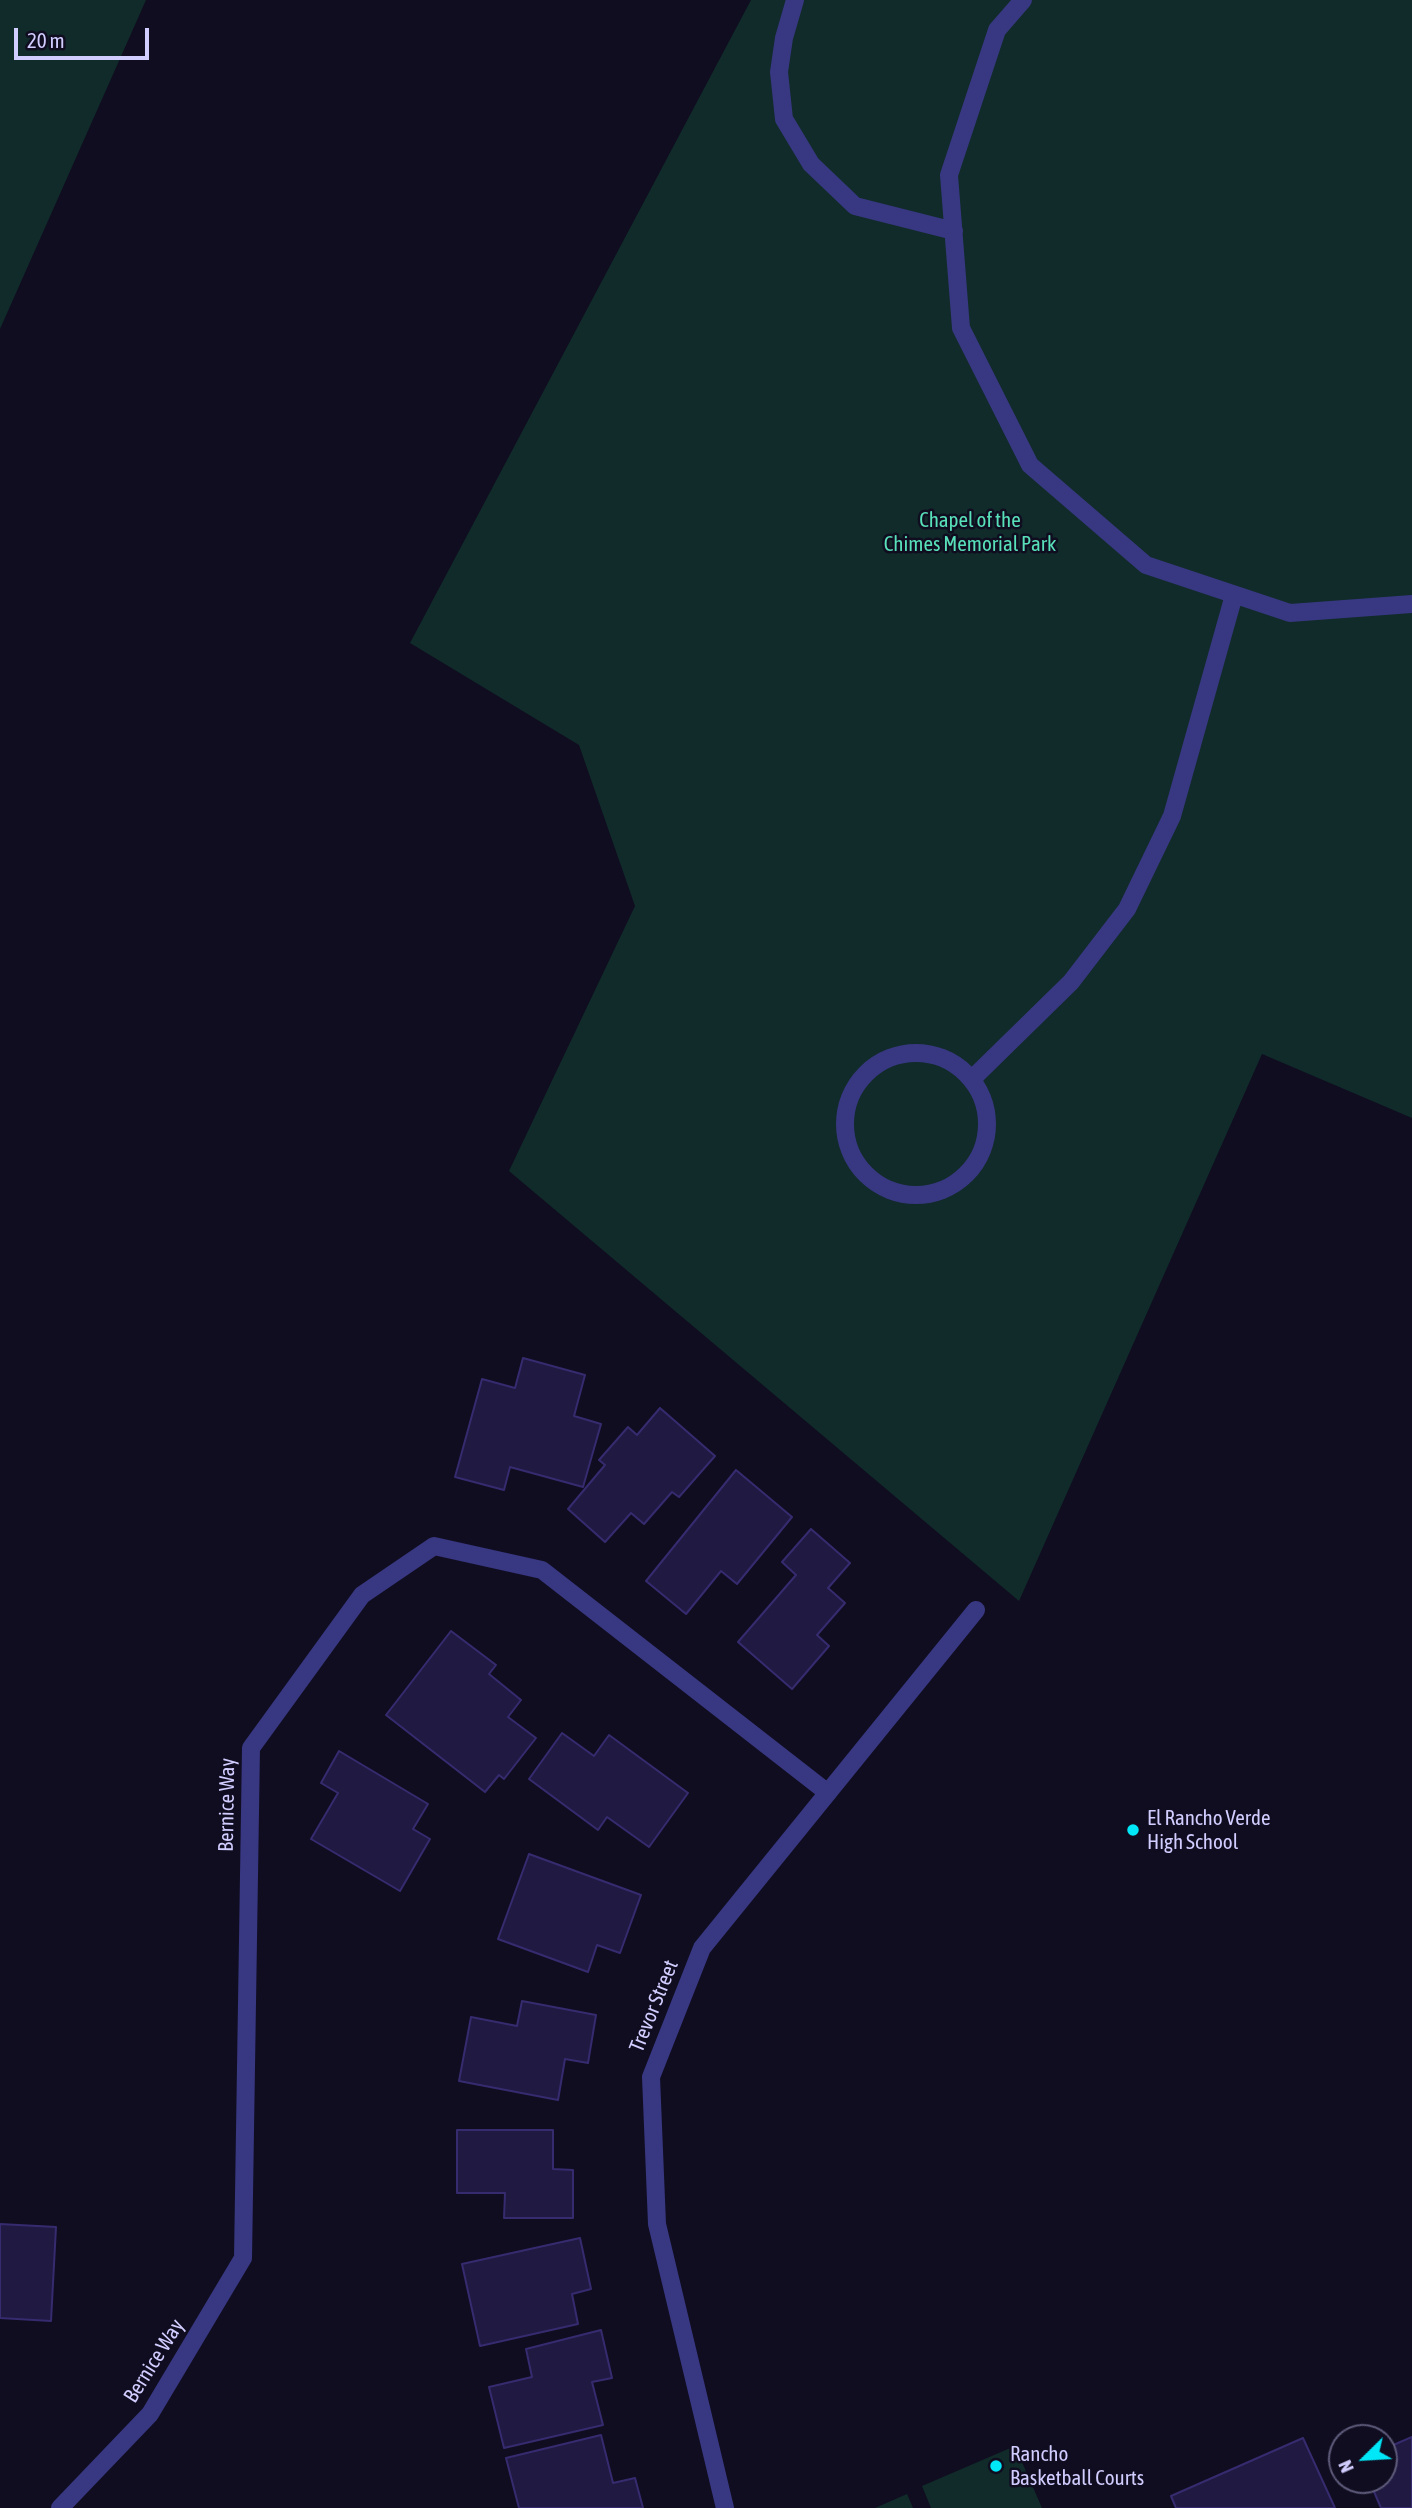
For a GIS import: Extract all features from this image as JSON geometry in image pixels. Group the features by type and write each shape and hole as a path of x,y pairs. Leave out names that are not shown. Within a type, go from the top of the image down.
{"street":[{"path":"795,0 784,38 779,72 784,119 811,164 855,206 954,231"},
{"path":"1023,0 997,30 949,175 961,328 1030,465 1146,565 1290,613 1412,604"},
{"path":"972,1079 1071,982 1127,909 1172,816 1234,594"},
{"path":"924,1052 951,1061 972,1079 985,1104 988,1132 979,1158 961,1180 937,1193 908,1195 881,1187 860,1168 847,1144 845,1115 853,1089 871,1067 896,1055 924,1052"},
{"name":"Bernice Way","path":"60,2508 150,2414 243,2258 251,1748 362,1595 434,1546 542,1570 828,1793"},
{"name":"Trevor Street","path":"725,2508 657,2224 651,2077 702,1948 976,1610"}],"green space":[{"path":"0,0 146,0 0,329"},
{"name":"Chapel of the Chimes Memorial Park","path":"751,0 1412,0 1412,1118 1262,1054 1019,1601 509,1171 635,906 579,745 410,643"},
{"name":"Rancho Basketball Courts","path":"1015,2446 1042,2508 931,2508 922,2486"},
{"path":"907,2494 913,2508 875,2508"}],"building":[{"path":"523,1358 585,1375 574,1416 601,1424 583,1487 510,1467 504,1490 455,1477 482,1379 515,1388"},
{"path":"660,1408 715,1456 679,1497 672,1492 644,1524 631,1513 605,1542 568,1509 605,1465 599,1460 628,1427 637,1435"},
{"path":"736,1470 792,1517 737,1584 721,1571 686,1614 646,1581"},
{"path":"811,1529 850,1563 828,1588 845,1603 817,1635 829,1646 792,1689 738,1642 796,1575 782,1562"},
{"path":"451,1631 496,1665 489,1674 521,1700 508,1717 536,1738 504,1779 499,1775 485,1792 386,1715"},
{"path":"562,1733 594,1756 609,1735 688,1793 649,1847 607,1817 598,1830 529,1779"},
{"path":"339,1751 428,1804 413,1829 430,1839 400,1891 311,1839 338,1793 321,1783"},
{"path":"529,1854 641,1895 620,1953 597,1945 588,1972 498,1939"},
{"path":"522,2001 596,2015 588,2063 565,2059 558,2100 459,2081 471,2017 517,2026"},
{"path":"457,2130 553,2130 553,2169 573,2170 573,2218 504,2218 505,2193 457,2193"},
{"path":"0,2224 56,2227 51,2321 0,2318"},
{"path":"580,2238 591,2289 572,2294 578,2324 480,2346 462,2264"},
{"path":"601,2330 612,2378 592,2382 603,2425 504,2448 489,2387 532,2377 526,2349"},
{"path":"601,2435 613,2483 635,2478 643,2508 519,2508 506,2458"},
{"path":"1412,2437 1412,2508 1381,2508 1375,2494 1398,2494 1398,2443"},
{"path":"1303,2438 1335,2508 1176,2508 1171,2496"}],"place":[{"name":"El Rancho Verde High School","path":"1133,1830"},
{"name":"Rancho Basketball Courts","path":"996,2466"}]}
